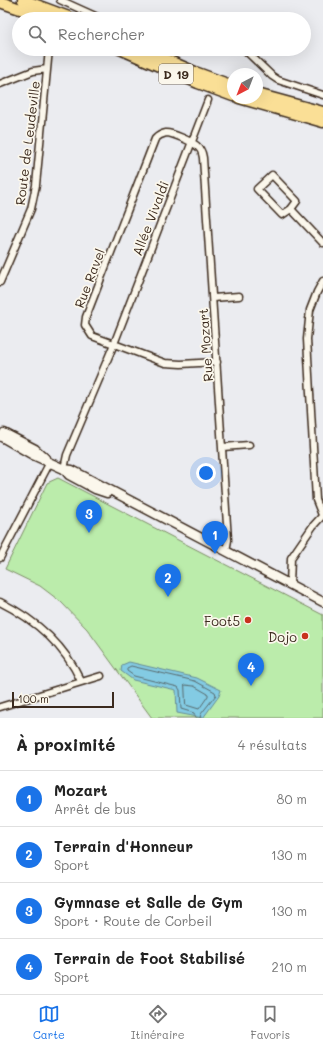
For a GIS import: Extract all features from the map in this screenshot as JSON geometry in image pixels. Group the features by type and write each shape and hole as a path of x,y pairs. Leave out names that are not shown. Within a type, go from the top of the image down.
{"main road":[{"path":"23,0 55,12"},
{"path":"0,2 29,12"},
{"name":"D 19","path":"136,56 227,94"},
{"name":"D 19","path":"158,56 201,75 227,84"},
{"path":"263,96 323,112"},
{"path":"258,104 323,122"},
{"path":"295,115 304,122 323,127"}],"street":[{"path":"60,0 87,12"},
{"name":"Route de Leudeville","path":"0,282 31,209 36,185 48,56"},
{"path":"252,56 278,80 323,95"},
{"path":"0,84 33,71 47,69"},
{"name":"Allée Vivaldi","path":"114,344 208,100"},
{"name":"Rue Ravel","path":"191,141 168,133 159,135 155,139 86,318 85,325 92,336 165,363 181,364 217,362"},
{"name":"Rue Mozart","path":"191,141 200,149 203,158 223,447 228,540 226,552"},
{"path":"272,175 297,201 291,209 282,215 257,189 272,175"},
{"path":"291,209 323,243"},
{"path":"290,585 291,558 313,526 323,515 316,500 307,339 312,303 323,281"},
{"path":"213,298 239,296"},
{"path":"64,469 67,455 114,344"},
{"path":"0,432 35,449 50,462"},
{"path":"0,436 13,445 64,469 69,475 95,489 125,498 323,602"},
{"path":"223,447 249,444"},
{"path":"0,558 50,462"},
{"path":"0,602 15,609 33,621 50,636 62,649 74,666 81,682"},
{"path":"0,706 101,676"}],"green space":[{"path":"58,478 323,615 323,718 152,718 87,629 61,602 40,586 5,569 47,483"}],"water":[{"path":"129,662 197,678 221,690 219,696 203,718 177,713 176,690 133,680 121,671 122,665"}],"place":[{"name":"Gymnase et Salle de Gym","path":"89,533"},
{"name":"Mozart","path":"215,554"},
{"name":"Terrain d'Honneur","path":"168,597"},
{"name":"Foot5","path":"248,620"},
{"name":"Dojo","path":"305,636"},
{"name":"Terrain de Foot Stabilisé","path":"251,686"}]}
